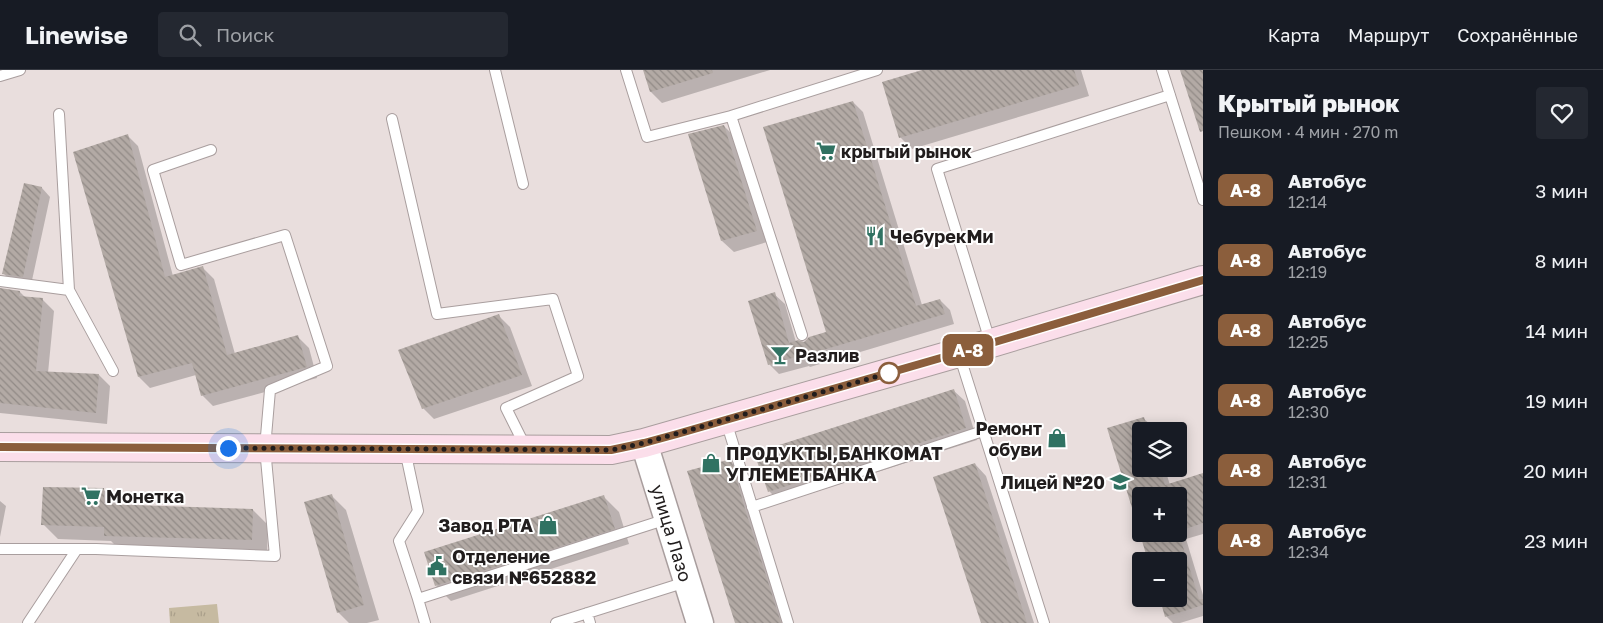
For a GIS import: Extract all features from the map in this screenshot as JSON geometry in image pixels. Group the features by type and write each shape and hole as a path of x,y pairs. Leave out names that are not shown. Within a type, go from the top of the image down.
{"main road":[{"path":"0,447 611,450 644,443 725,420 1203,280"}],"street":[{"name":"улица Лазо","path":"644,443 700,623"}],"lane":[{"path":"0,76 20,70"},
{"path":"495,70 522,184"},
{"path":"626,70 647,137 731,116 858,73 877,70"},
{"path":"1162,70 1203,200"},
{"path":"991,343 937,169 1170,94"},
{"path":"59,114 69,290 113,371"},
{"path":"731,116 802,335"},
{"path":"392,119 437,314 554,300 578,376 506,408 526,449"},
{"path":"0,549 77,549 275,556 266,448 270,390 327,366 285,235 181,265 153,170 211,150"},
{"path":"0,281 69,290"},
{"path":"958,353 1044,623"},
{"path":"725,420 788,623"},
{"path":"752,506 983,431"},
{"path":"404,449 418,510 399,541 426,623"},
{"path":"418,599 668,519"},
{"path":"28,623 77,549"},
{"path":"556,623 588,618 687,582"}],"green space":[{"path":"217,604 219,623 170,623 169,608"}],"building":[{"path":"643,70 712,70 713,73 650,92"},
{"path":"922,70 1074,70 1079,85 899,138 882,82"},
{"path":"1180,70 1203,70 1203,131 1200,132"},
{"name":"крытый рынок","path":"853,101 916,306 940,299 945,314 768,365 748,301 775,292 789,343 798,340 804,342 809,337 826,332 763,127"},
{"path":"724,125 757,231 721,241 688,134"},
{"path":"128,134 165,277 203,266 227,355 298,335 307,367 201,396 192,363 138,377 73,152"},
{"path":"24,183 42,187 23,277 2,274"},
{"path":"0,288 20,291 19,296 43,298 36,371 99,374 96,413 0,403"},
{"path":"499,314 522,375 422,409 398,350"},
{"path":"954,389 966,428 768,492 754,453"},
{"path":"1144,417 1145,422 1132,422 1132,477 1162,477 1165,485 1203,473 1203,523 1187,528 1187,487 1132,487 1132,508 1107,428"},
{"path":"731,459 781,623 735,623 687,471"},
{"path":"975,463 1027,623 981,623 933,477"},
{"path":"43,487 104,488 104,504 253,509 252,540 104,536 104,527 41,525"},
{"path":"332,494 364,605 337,613 304,502"},
{"path":"604,495 615,529 435,586 424,552"},
{"path":"1142,542 1181,542 1185,552 1145,552"},
{"path":"1187,560 1199,599 1203,599 1203,605 1165,617 1162,607 1187,607"}],"bus line":[{"name":"А-8","path":"0,447 611,450 677,434 1203,280"}],"place":[{"name":"крытый рынок","path":"826,151"},
{"name":"ЧебурекМи","path":"875,236"},
{"name":"Разлив","path":"780,355"},
{"name":"Ремонт обуви","path":"1057,438"},
{"name":"ПРОДУКТЫ,БАНКОМАТ УГЛЕМЕТБАНКА","path":"711,463"},
{"name":"Лицей №20","path":"1120,482"},
{"name":"Монетка","path":"91,496"},
{"name":"Завод РТА","path":"548,525"},
{"name":"Отделение связи №652882","path":"437,566"}],"route":[{"path":"228,448 611,450 644,443 896,371 889,373"}]}
